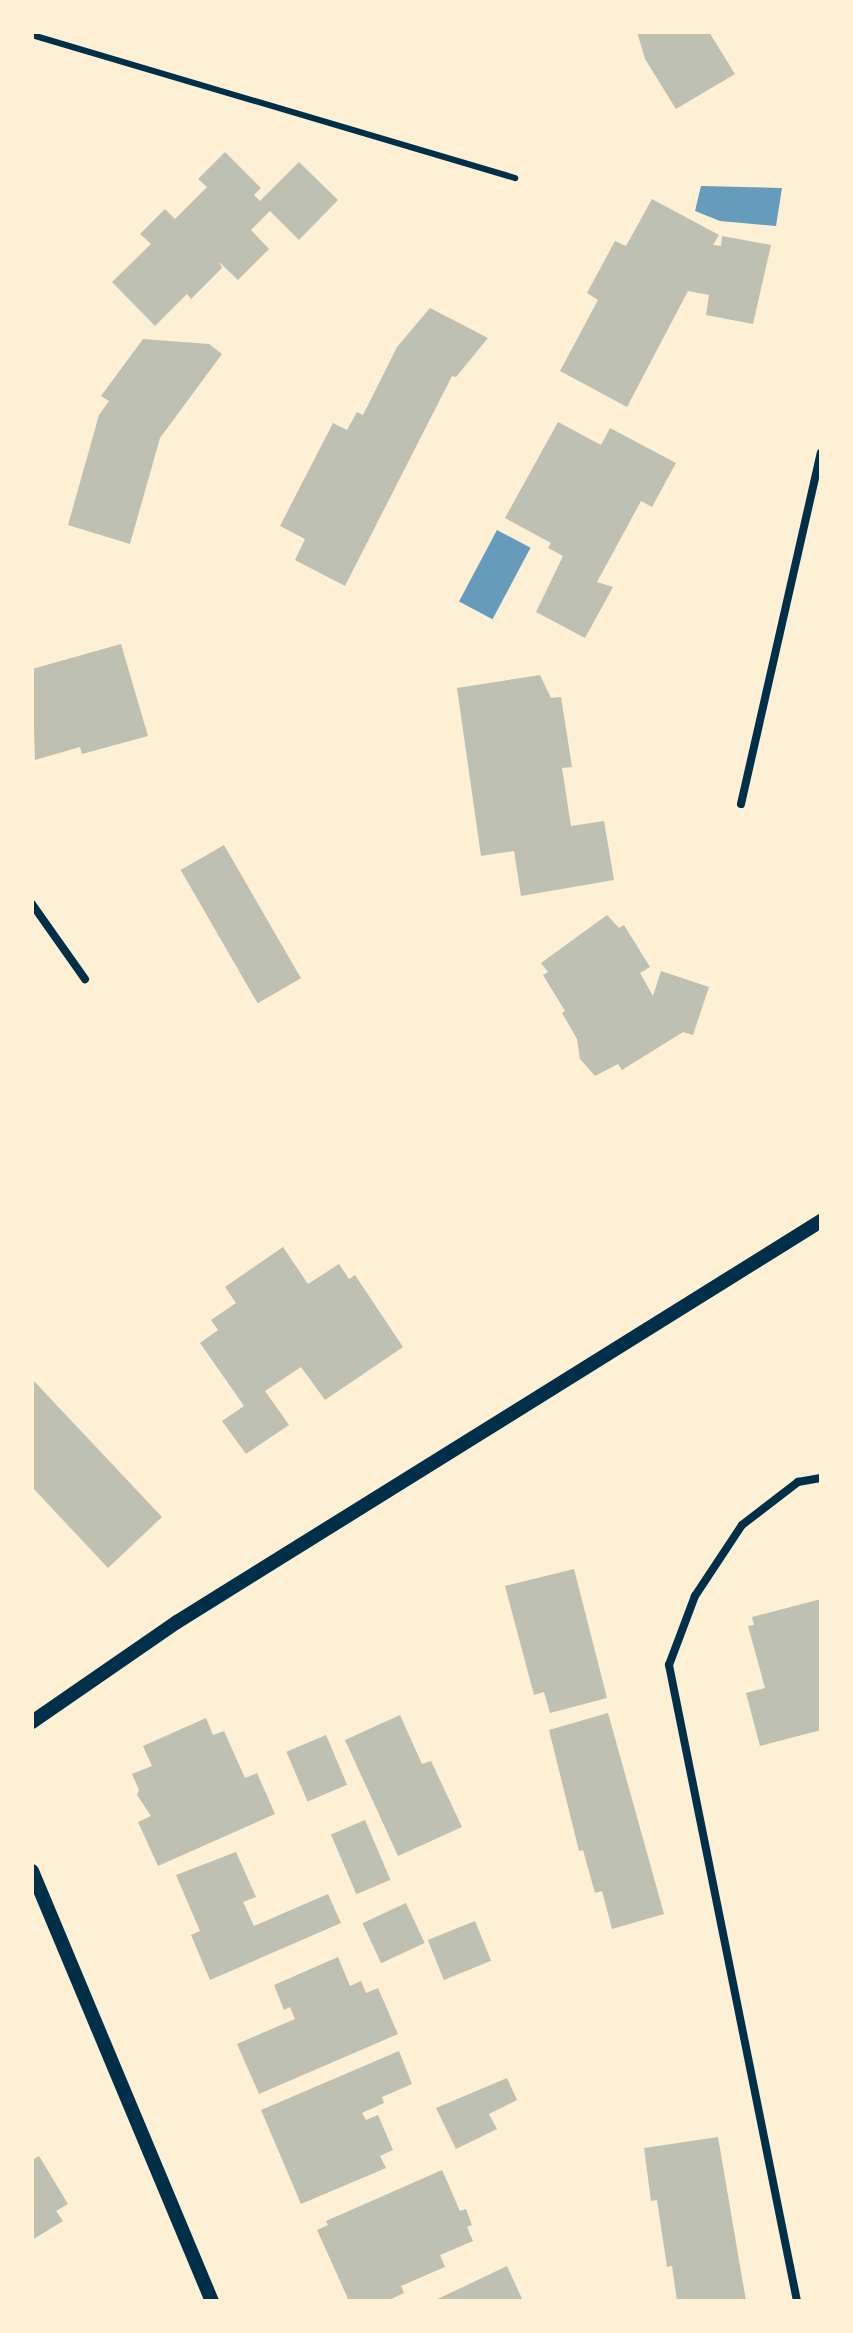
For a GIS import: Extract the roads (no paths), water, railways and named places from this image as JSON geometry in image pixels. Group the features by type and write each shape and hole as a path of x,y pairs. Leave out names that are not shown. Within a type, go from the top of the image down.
{"street":[{"path":"741,804 821,453"},
{"path":"32,904 85,979"},
{"path":"32,1722 177,1622 821,1221"},
{"path":"797,2301 669,1665 695,1596 742,1525 798,1482 821,1478"},
{"path":"32,1871 212,2301"}],"lane":[{"path":"32,35 515,178"}],"water":[{"path":"701,186 782,188 776,226 720,221 695,211"},
{"path":"497,530 531,548 493,619 459,602"}]}
